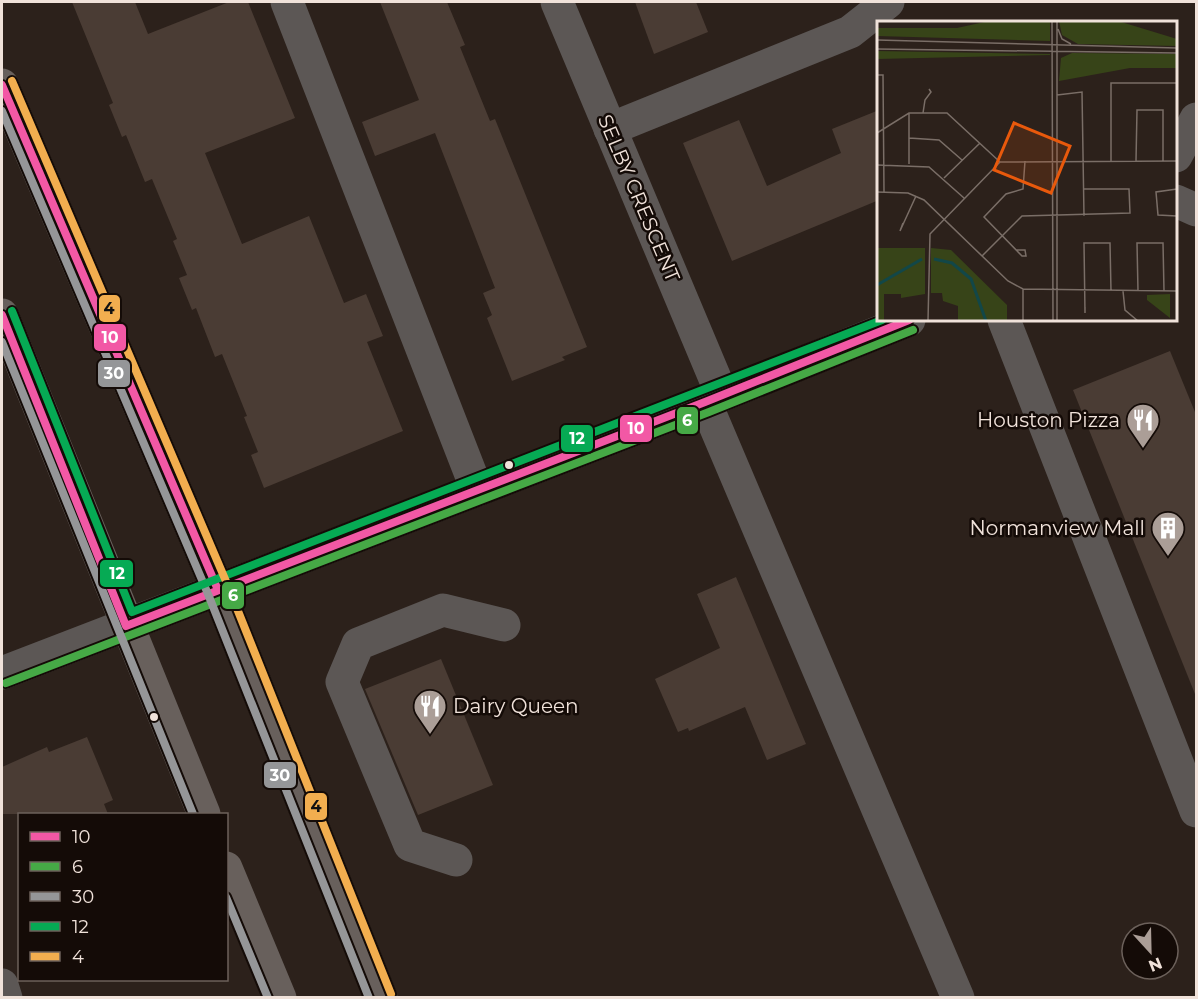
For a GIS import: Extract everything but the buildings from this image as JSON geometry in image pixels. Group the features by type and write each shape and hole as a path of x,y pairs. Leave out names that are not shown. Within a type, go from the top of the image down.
{"main road":[{"path":"2,85 219,590 381,998"},
{"path":"2,315 204,813"},
{"path":"228,873 280,998"}],"street":[{"path":"287,2 477,490"},
{"name":"SELBY CRESCENT","path":"556,2 610,129 713,399 958,998"},
{"path":"610,129 850,32 888,2"},
{"path":"1177,154 1197,119"},
{"path":"1177,201 1197,210"},
{"path":"2,673 713,399 907,321"},
{"path":"1004,321 1197,811"},
{"path":"456,860 410,845 342,682 358,644 443,610 504,625"},
{"path":"2,985 6,998"}],"transit line":[{"name":"4","path":"12,81 228,586 391,994"},
{"name":"10","path":"2,85 218,590"},
{"name":"30","path":"2,111 208,594 369,998"},
{"name":"12","path":"12,311 132,612 879,321"},
{"name":"10","path":"2,315 126,626 705,402 907,321"},
{"name":"6","path":"6,683 709,412 913,330"},
{"name":"30","path":"2,342 193,813"},
{"name":"30","path":"228,902 268,998"}],"place":[{"name":"Houston Pizza","path":"1143,449"},
{"name":"Normanview Mall","path":"1168,557"},
{"name":"Dairy Queen","path":"430,735"}]}
